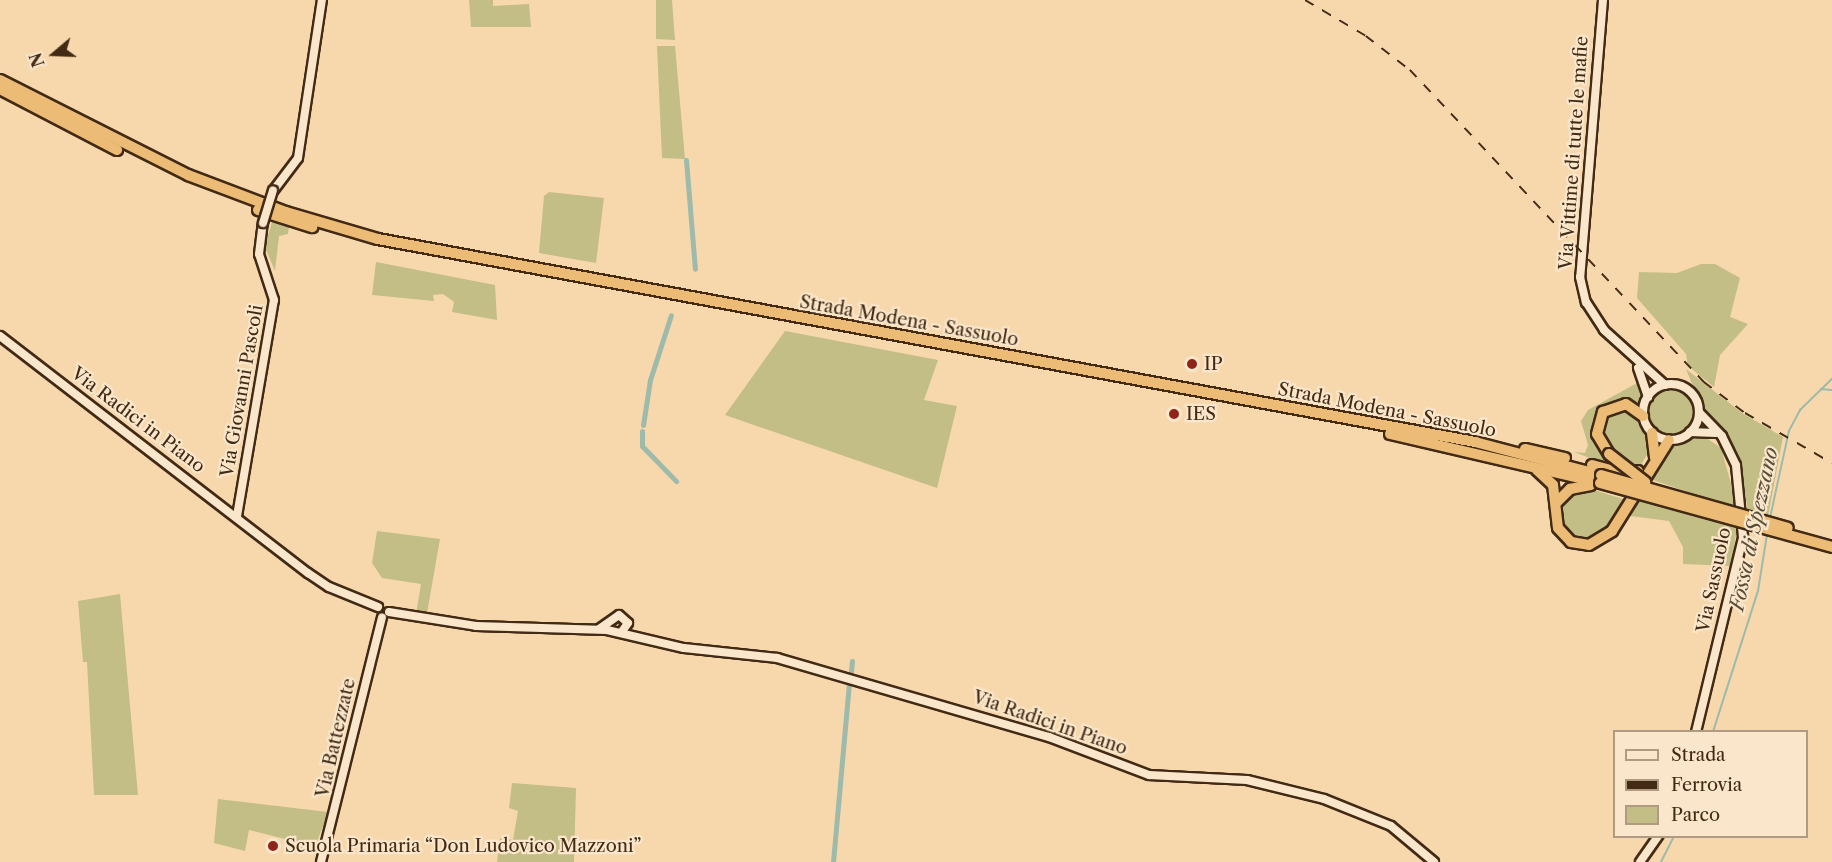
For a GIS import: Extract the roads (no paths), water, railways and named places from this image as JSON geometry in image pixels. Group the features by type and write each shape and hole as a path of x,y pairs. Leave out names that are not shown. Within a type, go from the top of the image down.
{"highway":[{"name":"Strada Modena - Sassuolo","path":"0,80 188,175 286,212 378,239 1475,442 1625,489 1832,547"},
{"name":"Strada Modena - Sassuolo","path":"0,89 185,182 285,220 376,245 1519,462 1600,481 1661,490 1832,540"},
{"path":"1643,416 1626,404 1603,412 1598,434 1609,454 1632,474 1661,490"},
{"path":"1652,433 1653,460"},
{"path":"1519,462 1547,475 1556,503 1555,521 1564,536 1579,544 1598,543 1612,531 1653,460 1669,440"},
{"path":"1475,442 1540,451 1622,473 1653,460"},
{"path":"1556,503 1578,485 1600,481"}],"street":[{"name":"Via Giovanni Pascoli","path":"237,516 274,300 258,249 262,223 273,191 298,158 322,0"},
{"name":"Via Vittime di tutte le mafie","path":"1603,0 1580,277 1597,321 1635,363 1665,385"},
{"name":"Via Radici in Piano","path":"0,336 329,587 382,614 431,622 598,629 641,636 684,648 777,658 1049,736 1149,775 1247,780 1324,799 1391,826 1434,862"},
{"name":"Via Vittime di tutte le mafie","path":"1635,363 1648,397"},
{"path":"1665,385 1648,397 1643,416 1652,433 1669,440 1690,432 1705,430 1722,436"},
{"name":"Via Sassuolo","path":"1665,385 1690,392 1699,412 1722,436 1740,485 1743,537 1696,730"},
{"path":"1690,432 1699,412"},
{"name":"Via Battezzate","path":"321,862 382,614"},
{"name":"Via Radici in Piano","path":"611,619 621,615 627,624 641,636"},
{"path":"598,629 611,619 618,632 627,624"},
{"path":"1640,862 1657,838"}],"waterway":[{"path":"686,160 695,269"},
{"path":"643,425 650,380 671,315"},
{"name":"Fossa di Spezzano","path":"1770,518 1789,431 1800,410 1832,379"},
{"name":"Fossa di Spezzano","path":"1821,389 1832,390"},
{"path":"642,431 642,446 676,481"},
{"name":"Fossa di Spezzano","path":"1714,730 1758,591 1767,535"},
{"path":"851,672 852,661"},
{"path":"833,862 849,683"},
{"name":"Fossa di Spezzano","path":"1661,862 1673,838"}],"railway":[{"path":"1305,0 1366,36 1410,70 1704,382 1745,413 1832,463"}],"place":[{"name":"IP","path":"1192,364"},
{"name":"IES","path":"1174,414"},
{"name":"Scuola Primaria “Don Ludovico Mazzoni”","path":"273,846"}]}
